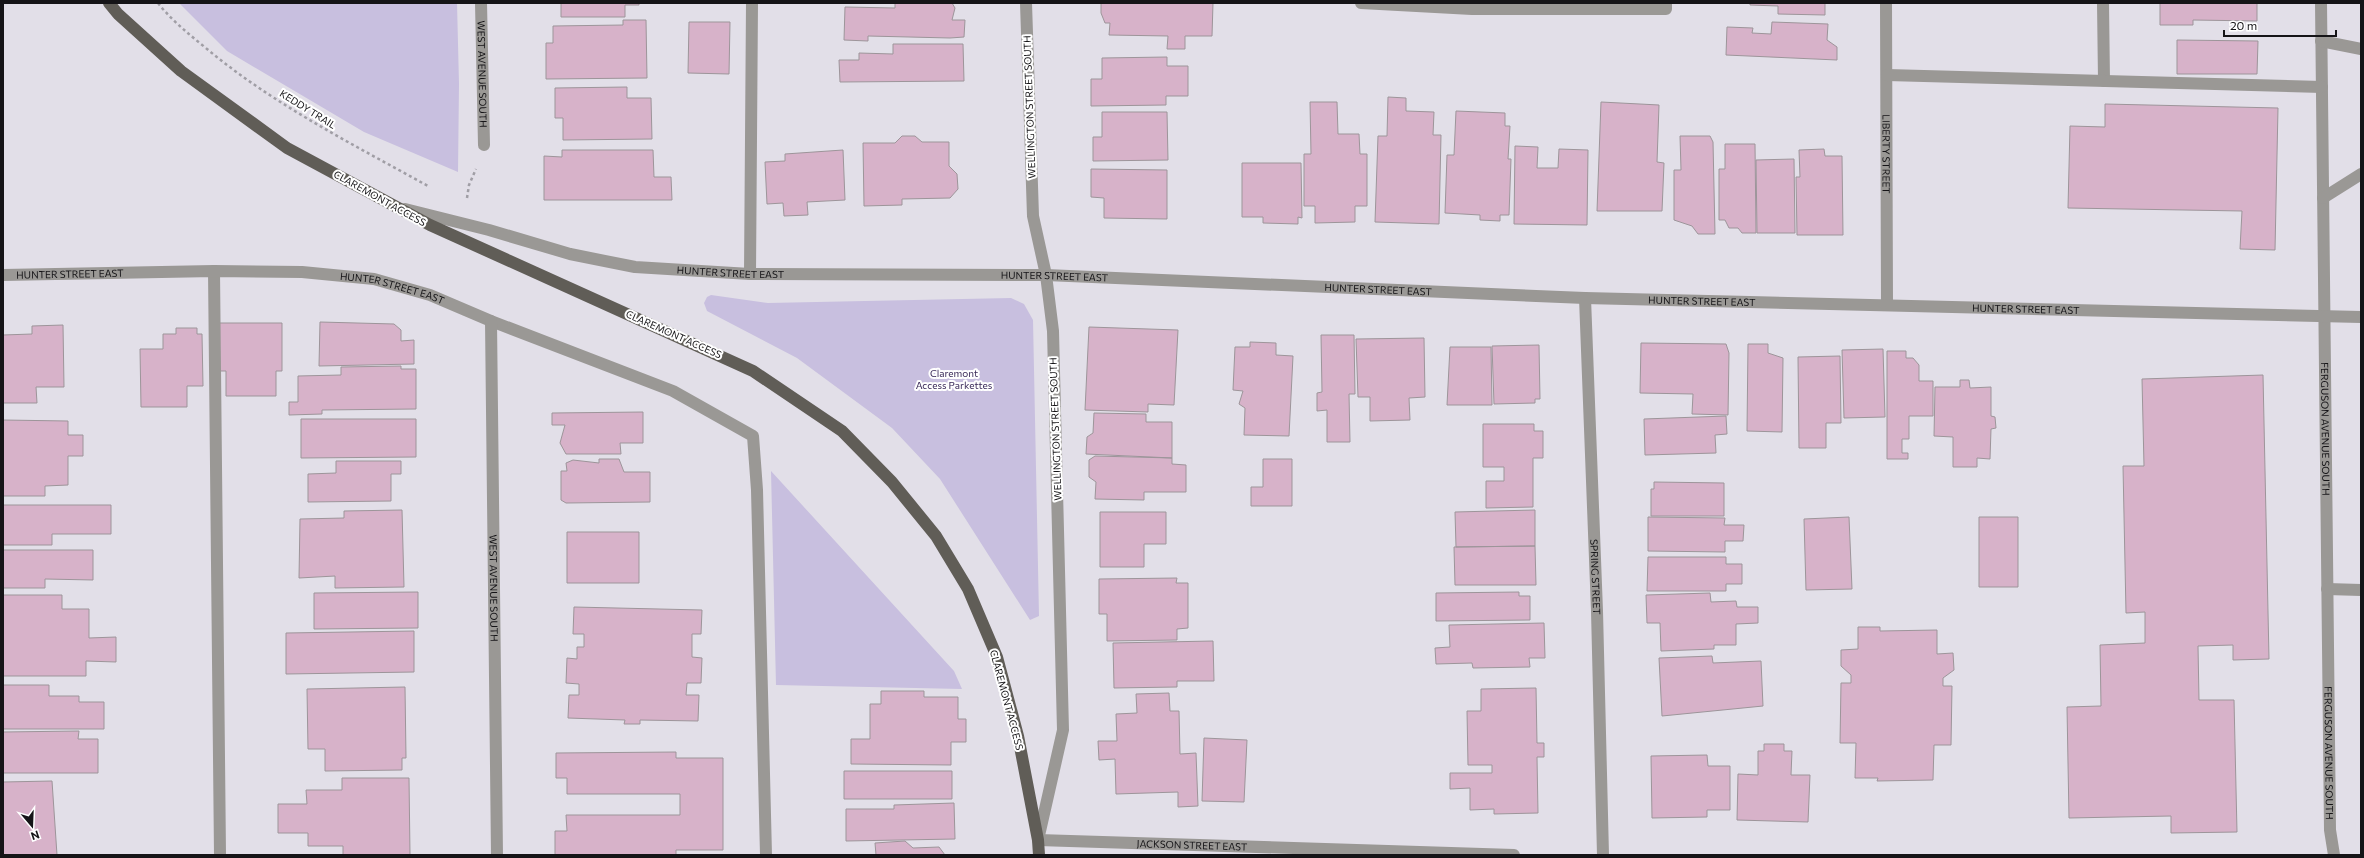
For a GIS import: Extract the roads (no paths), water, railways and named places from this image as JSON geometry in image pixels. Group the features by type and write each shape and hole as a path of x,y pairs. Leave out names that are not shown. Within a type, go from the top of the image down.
{"main road":[{"name":"CLAREMONT ACCESS","path":"109,3 118,14 181,71 287,148 430,225 753,371 842,431 892,482 936,536 968,589 997,657 1018,736 1038,840"},
{"name":"WELLINGTON STREET SOUTH","path":"1038,840 1039,855"}],"street":[{"name":"WEST AVENUE SOUTH","path":"481,3 484,145"},
{"path":"750,274 752,3"},
{"name":"WELLINGTON STREET SOUTH","path":"1026,3 1032,202 1046,275 1053,331 1063,730 1038,840"},
{"path":"1361,3 1472,9 1666,9 1666,3"},
{"name":"LIBERTY STREET","path":"1886,3 1887,305"},
{"path":"2103,3 2104,81"},
{"name":"FERGUSON AVENUE SOUTH","path":"2321,3 2330,830 2334,855"},
{"path":"2321,41 2361,49"},
{"path":"1887,76 2322,88"},
{"path":"2323,198 2361,174"},
{"name":"HUNTER STREET EAST","path":"402,209 489,230 570,254 635,267 750,274 897,276 1046,275 1585,298 2361,317"},
{"name":"HUNTER STREET EAST","path":"3,275 214,271 302,272 374,279 430,295 491,321 673,391 753,436 757,490 766,855"},
{"path":"214,271 220,855"},
{"name":"SPRING STREET","path":"1585,298 1597,611 1603,855"},
{"name":"WEST AVENUE SOUTH","path":"491,321 497,855"},
{"path":"2327,589 2361,590"},
{"name":"JACKSON STREET EAST","path":"1038,840 1514,855"}],"park label":[{"name":"Claremont Access Parkettes","path":"954,378"}]}
